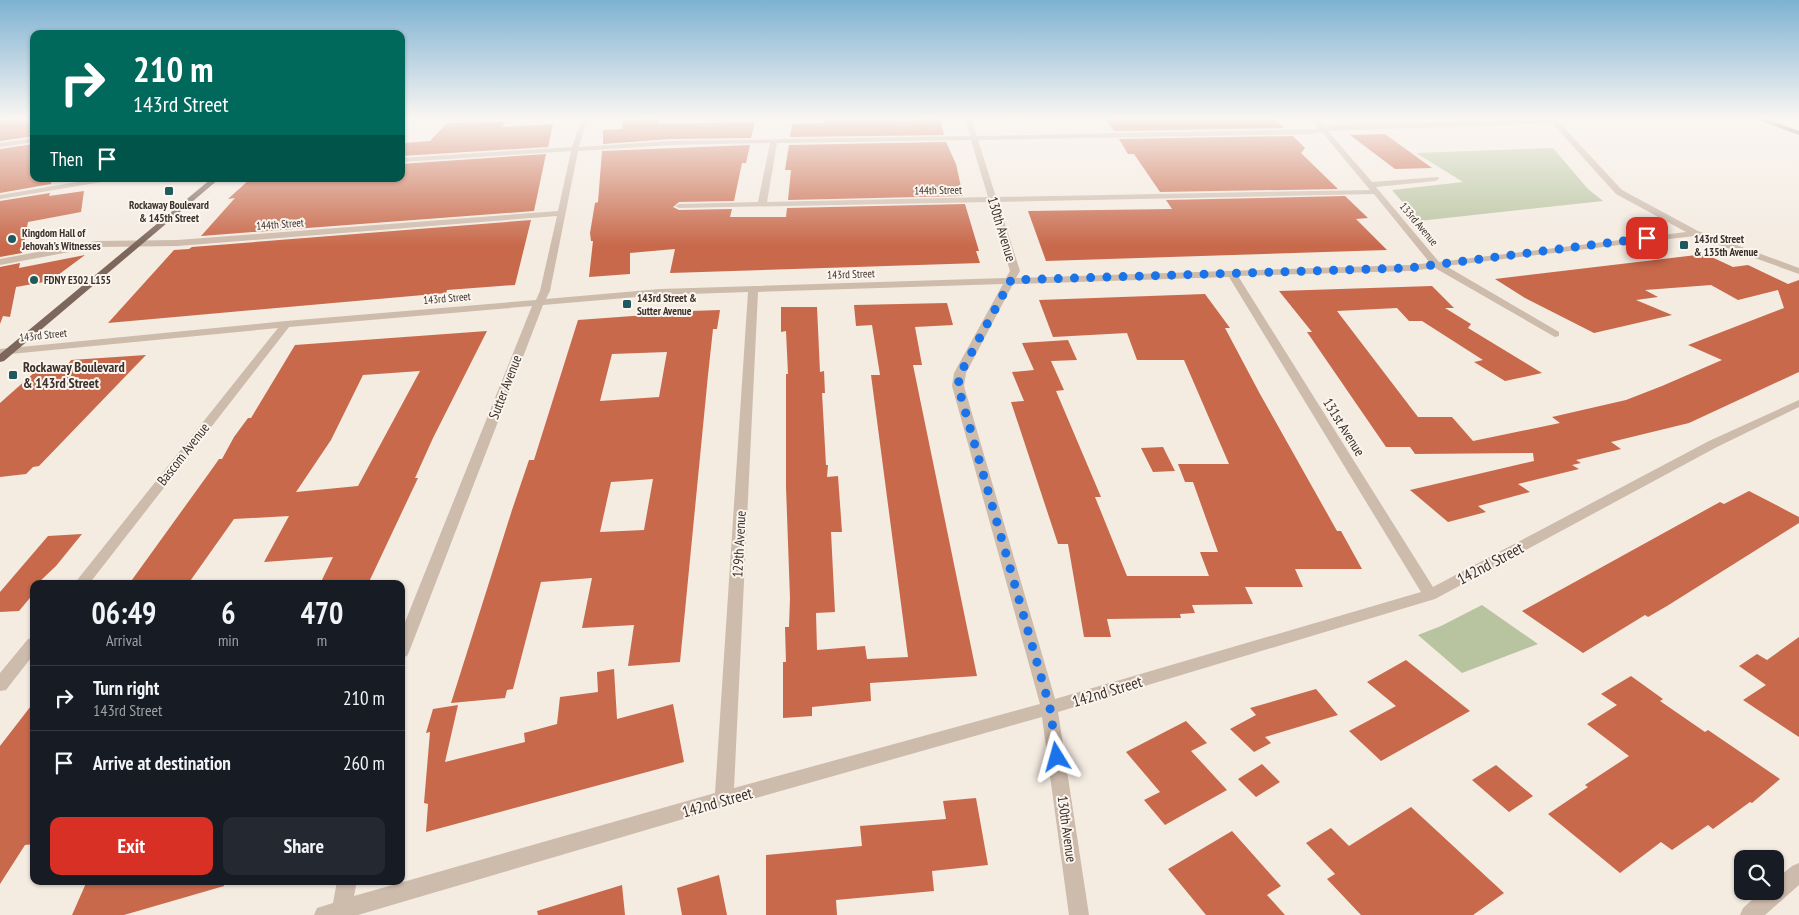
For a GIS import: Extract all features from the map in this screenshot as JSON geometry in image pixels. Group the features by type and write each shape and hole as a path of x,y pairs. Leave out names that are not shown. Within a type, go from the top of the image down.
{"main road":[{"path":"3,354 211,182"}],"street":[{"name":"Sutter Avenue","path":"405,642 545,291 573,161"},
{"path":"762,204 770,161"},
{"name":"130th Avenue","path":"981,161 1015,270 960,374 958,386 1050,708 1079,915"},
{"name":"133rd Avenue","path":"1350,161 1436,264 1554,334"},
{"path":"1590,161 1619,192 1649,210 1695,233 1799,271"},
{"path":"1370,185 1436,179"},
{"path":"0,197 90,182"},
{"name":"144th Street","path":"679,206 1376,192"},
{"name":"144th Street","path":"0,262 96,244 177,243 563,213"},
{"name":"143rd Street","path":"3,354 286,324 660,292 1409,268 1695,233"},
{"name":"131st Avenue","path":"1232,274 1430,595"},
{"name":"129th Avenue","path":"724,799 754,289"},
{"name":"Bascom Avenue","path":"83,580 286,324"},
{"name":"142nd Street","path":"336,913 724,799 1050,708 1430,595 1713,444 1799,403"},
{"path":"0,686 30,648"},
{"path":"1750,915 1799,872"},
{"path":"336,913 346,885"}],"green space":[{"path":"1428,161 1564,161 1588,189 1603,201 1419,221 1392,190 1463,182"},
{"path":"1482,605 1538,644 1462,673 1418,635 1441,626"}],"building":[{"path":"0,161 30,161 30,182 51,182 51,184 0,193"},
{"path":"449,161 545,161 534,211 201,236 235,198 228,199 247,182 405,182 405,164"},
{"path":"601,161 747,161 746,163 742,163 734,201 679,202 673,207 679,210 732,209 730,217 786,217 787,208 965,204 979,251 976,251 980,263 670,273 675,249 630,253 630,274 589,277 593,241 591,241 590,233 595,203 598,202"},
{"path":"786,161 954,161 963,196 788,200 791,170 785,170"},
{"path":"1139,161 1309,161 1338,189 1160,192"},
{"path":"1384,161 1422,161 1432,168 1395,169"},
{"path":"84,191 81,212 28,222 22,253 0,257 0,201 50,193 49,196"},
{"path":"1345,196 1368,218 1356,219 1387,250 1046,261 1028,211 1172,209 1166,200"},
{"path":"531,220 515,285 447,290 446,293 108,323 174,250"},
{"path":"1705,254 1733,267 1748,265 1788,284 1799,280 1799,372 1689,423 1611,442 1621,449 1576,460 1581,463 1572,465 1579,469 1518,484 1530,492 1478,506 1486,512 1448,522 1410,490 1534,461 1533,453 1415,454 1410,447 1386,447 1307,332 1312,332 1279,291 1432,286 1454,308 1445,308 1471,324 1468,328 1542,373 1505,381 1474,362 1483,360 1422,321 1409,321 1397,308 1337,311 1418,417 1452,417 1473,441 1560,423 1552,417 1626,400 1662,386 1722,360 1688,345 1784,308 1778,290 1738,300 1711,285 1645,290 1658,297 1636,300 1672,315 1594,333 1525,298 1495,279"},
{"path":"85,255 50,281 16,287 10,317 3,316 0,324 0,267 20,263 19,268"},
{"path":"1205,294 1230,328 1225,328 1260,394 1337,531 1341,531 1362,569 1295,569 1303,587 1245,587 1253,604 1192,605 1195,613 1180,614 1181,618 1107,619 1111,637 1084,637 1068,544 1058,544 1011,402 1024,401 1012,372 1034,370 1022,343 1068,340 1077,360 1051,361 1064,390 1056,391 1101,497 1095,497 1127,576 1209,576 1200,552 1218,552 1193,482 1185,482 1178,464 1229,464 1184,360 1137,360 1127,333 1053,337 1039,300"},
{"path":"947,303 953,325 915,327 922,365 913,365 977,676 870,683 871,701 812,707 812,716 783,718 783,662 786,662 785,627 789,627 790,598 786,487 786,374 788,374 786,331 781,332 781,307 817,307 820,372 824,371 825,393 822,393 826,465 828,465 827,477 838,476 842,532 831,532 835,612 816,613 817,650 865,646 867,659 908,657 871,375 880,375 872,325 856,326 854,305"},
{"path":"720,310 717,329 713,329 680,662 628,666 634,625 582,628 592,578 541,582 513,689 507,690 505,698 451,703 512,510 529,460 534,460 578,320 660,314 661,312","holes":["667,352 659,397 600,401 612,354","653,479 644,530 600,532 611,482"]},
{"path":"487,331 433,438 415,478 418,478 370,580 322,580 333,557 264,562 289,516 234,519 191,580 132,580 219,459 222,459 234,437 248,418 251,418 295,345","holes":["420,371 358,486 296,492 331,440 363,375"]},
{"path":"146,355 39,466 33,467 26,474 0,477 0,403 44,364 69,363 71,360"},
{"path":"1163,447 1175,471 1153,472 1141,448"},
{"path":"1749,491 1799,517 1799,523 1667,606 1648,617 1645,615 1583,653 1522,611 1720,502 1724,504"},
{"path":"82,534 56,566 41,580 30,580 30,598 19,611 0,612 0,592 48,536"},
{"path":"1799,637 1799,737 1743,700 1766,685 1739,666 1757,654 1767,660"},
{"path":"1406,660 1470,711 1381,761 1349,731 1396,706 1367,682"},
{"path":"614,669 617,719 673,704 684,762 426,832 428,804 424,803 430,732 426,733 433,709 458,705 445,762 525,742 524,733 557,724 560,697 598,692 597,672"},
{"path":"1631,676 1663,699 1660,701 1705,732 1708,730 1780,779 1752,803 1750,802 1713,829 1708,825 1672,850 1661,842 1620,873 1548,814 1588,787 1585,785 1629,756 1587,724 1617,705 1601,694"},
{"path":"1316,689 1338,715 1265,737 1271,743 1254,752 1230,729 1256,715 1250,708"},
{"path":"30,707 30,844 25,845 0,884 0,746"},
{"path":"1186,721 1207,743 1191,751 1227,790 1165,825 1144,800 1160,792 1126,752"},
{"path":"1262,764 1280,782 1256,797 1238,779"},
{"path":"1496,765 1533,796 1509,812 1472,780"},
{"path":"976,798 988,865 932,871 934,891 836,900 837,915 766,915 766,855 862,846 860,826 946,819 943,801"},
{"path":"1411,807 1504,893 1473,915 1361,915 1327,879 1335,874 1306,843 1331,828 1349,846"},
{"path":"1232,831 1281,886 1267,895 1285,915 1206,915 1168,869"},
{"path":"719,875 727,915 682,915 677,888"},
{"path":"85,885 224,885 124,915 72,915"},
{"path":"622,885 625,915 538,915 537,911"}],"place":[{"name":"Rockaway Boulevard & 145th Street","path":"169,191"},
{"name":"Kingdom Hall of Jehovah's Witnesses","path":"12,239"},
{"name":"143rd Street & 135th Avenue","path":"1684,245"},
{"name":"FDNY E302 L155","path":"34,280"},
{"name":"143rd Street & Sutter Avenue","path":"627,304"},
{"name":"Rockaway Boulevard & 143rd Street","path":"13,375"}],"route":[{"path":"1057,757 1050,708 958,386 960,374 1011,280 1409,268 1647,238"}]}
